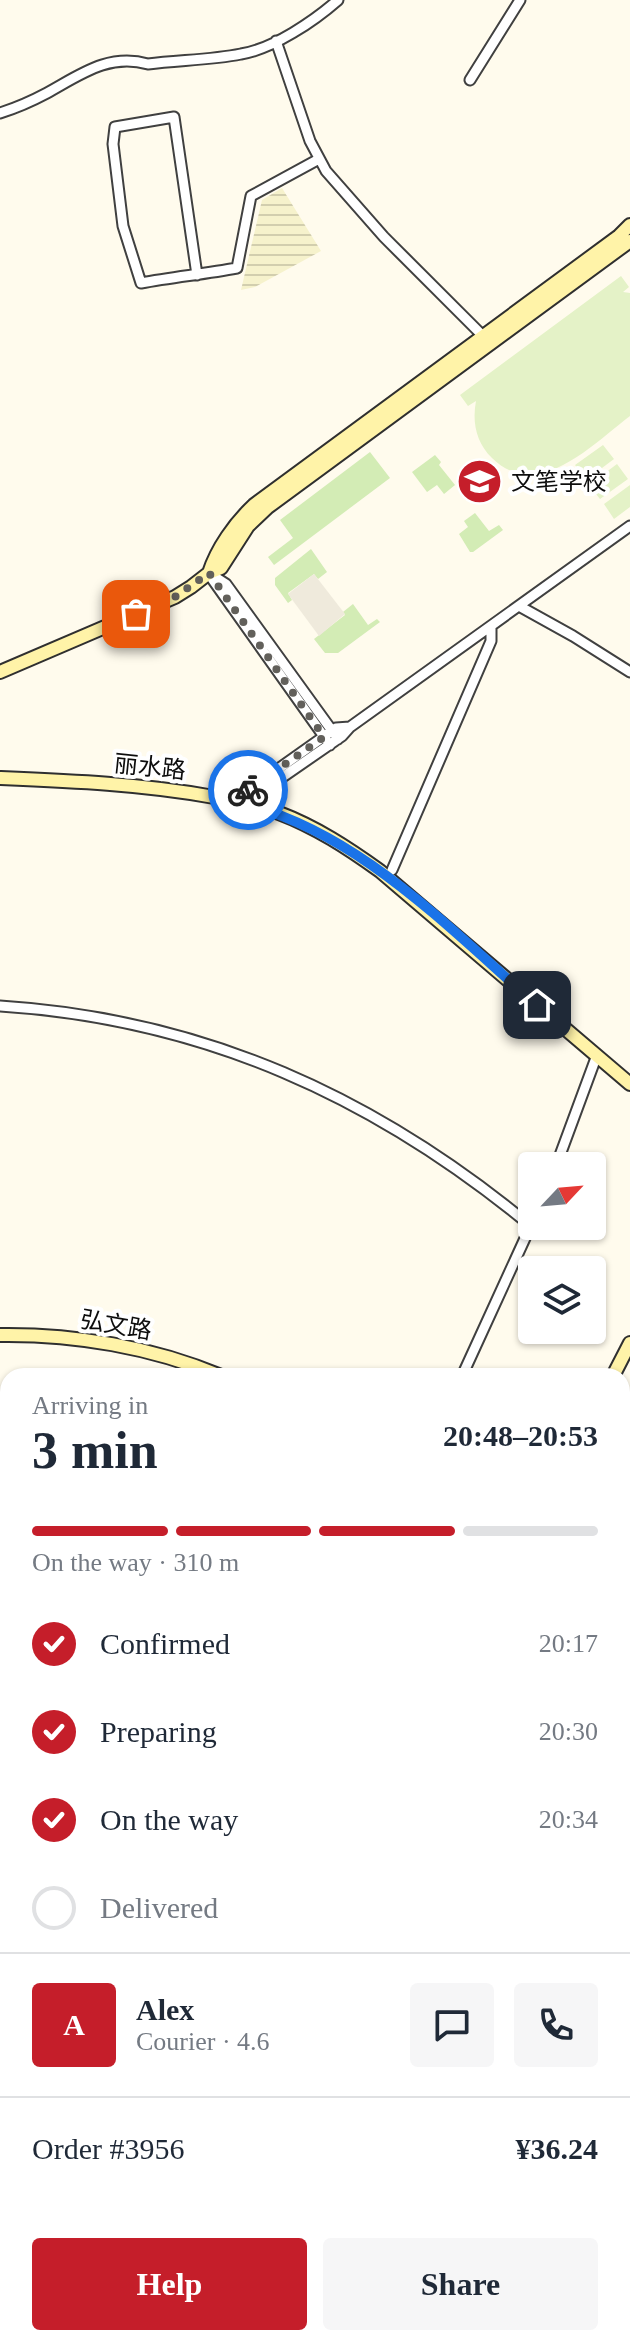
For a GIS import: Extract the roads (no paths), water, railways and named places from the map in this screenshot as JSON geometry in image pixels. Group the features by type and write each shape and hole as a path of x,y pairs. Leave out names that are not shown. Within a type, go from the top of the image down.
{"street":[{"path":"0,113 46,94 94,66 136,61 148,64 241,54 276,41 338,0"},
{"path":"470,80 520,0"},
{"path":"276,41 306,131 334,182 483,336"},
{"path":"197,275 174,117 115,127 113,144 123,226 141,283 197,275 237,268 251,196 319,159"},
{"path":"209,573 233,529 254,505 630,225"},
{"path":"0,672 175,597 221,568 248,526 268,507 630,241"},
{"path":"244,799 350,727 630,526"},
{"path":"209,573 331,738"},
{"path":"519,606 630,672"},
{"path":"392,870 491,641 491,626"},
{"name":"丽水路","path":"0,770 148,779 199,786 244,799 294,819 364,859 630,1084"},
{"name":"丽水路","path":"0,778 148,787 244,799 278,804 316,821 352,841 392,870 630,1072"},
{"path":"0,1006 75,1015 154,1031 288,1073 346,1100 419,1142 518,1214"},
{"path":"561,1152 597,1055"},
{"path":"466,1368 525,1240"},
{"name":"弘文路","path":"0,1335 58,1337 113,1345 197,1368"},
{"name":"弘文路","path":"0,1343 57,1345 112,1353 175,1368"},
{"path":"617,1368 630,1343"}],"place":[{"name":"文笔学校","path":"480,482"}]}
